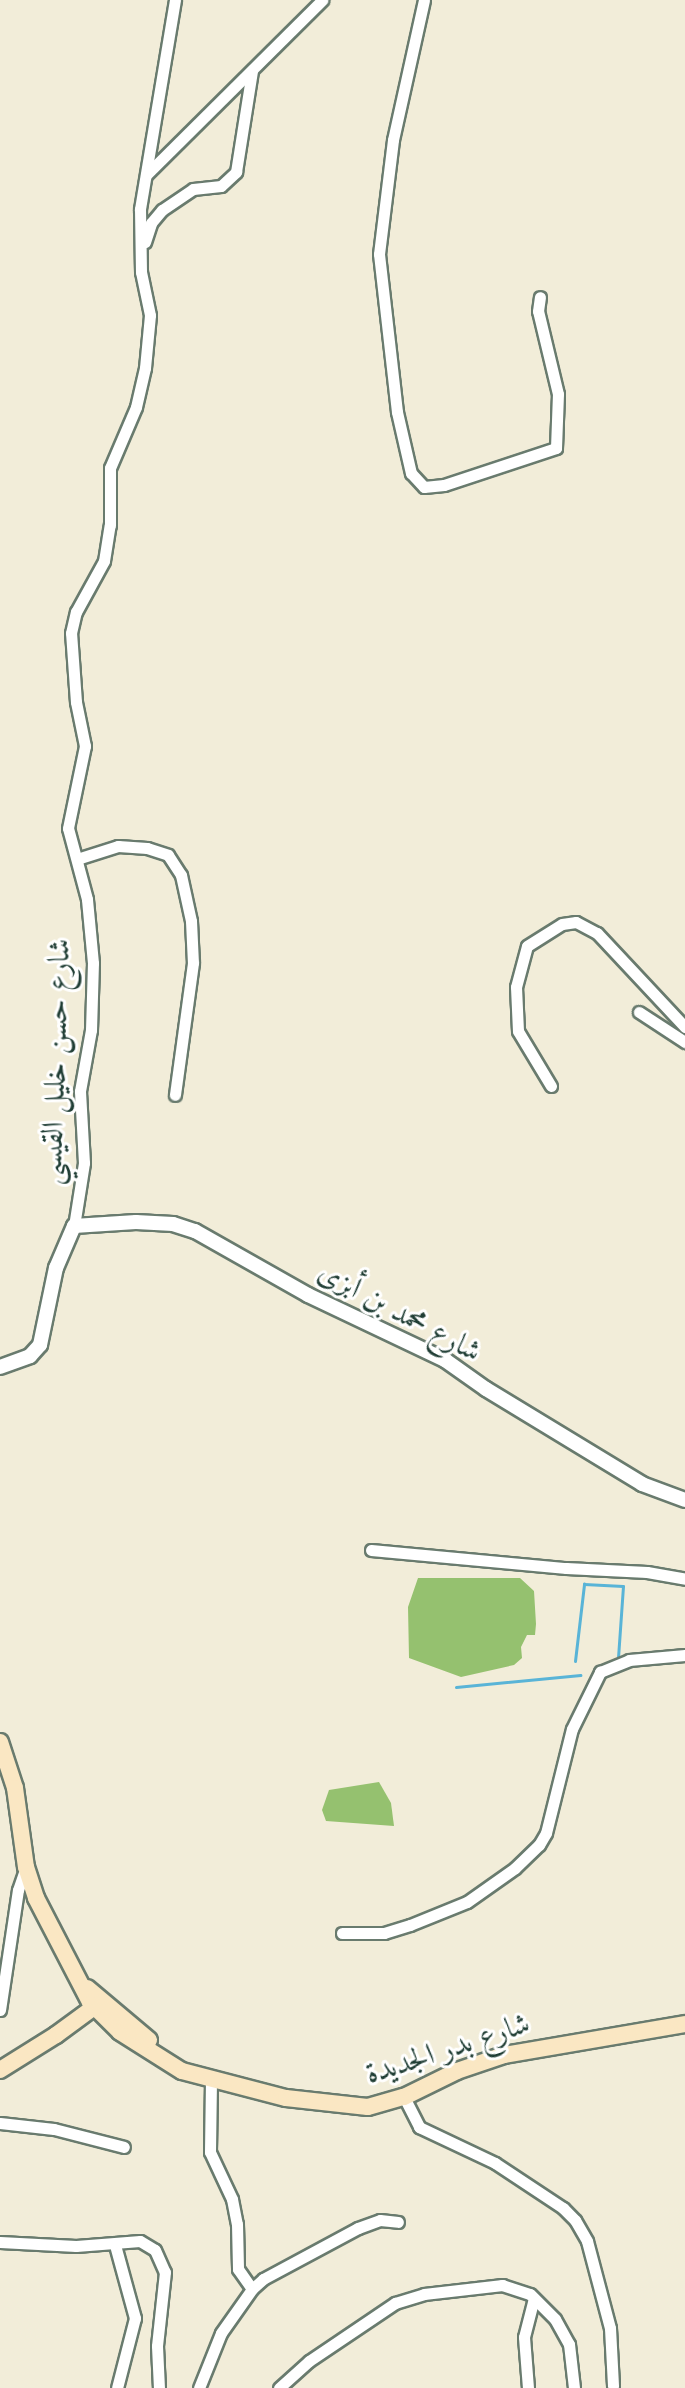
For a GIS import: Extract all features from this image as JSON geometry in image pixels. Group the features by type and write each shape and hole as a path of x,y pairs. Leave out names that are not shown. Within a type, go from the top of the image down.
{"main road":[{"path":"0,1742 15,1788 26,1867 46,1922 82,1984 102,2009 0,2070"},
{"name":"شارع بدر الجديدة","path":"102,2009 182,2071 286,2098 352,2107 378,2105 404,2097 457,2071 504,2055 685,2024"}],"street":[{"name":"شارع حسن خليل القيسي","path":"0,1367 26,1358 37,1349 56,1268 74,1226 84,1163 80,1091 91,1030 92,988 89,914 68,821 85,746 76,702 71,633 76,612 104,561 110,525 110,468 136,407 143,380 150,315 141,272 140,209 175,0"},
{"path":"146,175 322,0"},
{"path":"424,0 393,140 379,254 397,412 411,473 424,487 444,485 556,448 558,394 538,311 540,297"},
{"path":"143,249 151,223 162,210 193,189 221,186 236,172 252,70"},
{"path":"77,859 118,846 147,848 168,855 181,875 191,921 193,963 175,1095"},
{"path":"551,1086 518,1031 516,987 523,951 562,924 576,922 597,933 685,1027"},
{"path":"639,1012 685,1042"},
{"name":"شارع محمد بن أبزى","path":"74,1226 148,1221 195,1231 308,1295 445,1360 486,1389 632,1478 685,1500"},
{"path":"371,1550 566,1568 647,1572 685,1579"},
{"path":"342,1933 384,1933 410,1925 467,1902 515,1868 539,1845 546,1833 572,1729 600,1672 629,1660 685,1655"},
{"path":"0,2010 18,1890 26,1867"},
{"path":"211,2080 210,2152 231,2194 237,2224 238,2269 252,2289"},
{"path":"404,2097 419,2127 495,2163 563,2208 575,2220 587,2241 610,2328 613,2386"},
{"path":"0,2123 54,2129 124,2147"},
{"path":"199,2388 213,2347 252,2289 358,2228 380,2220 398,2222"},
{"path":"0,2242 115,2245 144,2242 164,2264 164,2304 157,2346 159,2388"},
{"path":"115,2245 135,2318 117,2388"},
{"path":"279,2388 358,2326 405,2299 502,2285 534,2298 555,2319 567,2339 574,2388"},
{"path":"528,2388 524,2337 534,2298"}],"green space":[{"path":"418,1578 520,1578 534,1591 536,1624 535,1635 527,1635 521,1647 522,1658 514,1665 461,1677 409,1658 408,1607"},
{"path":"379,1782 391,1803 394,1826 326,1821 322,1810 329,1790"}],"waterway":[{"path":"575,1661 584,1584 623,1586 618,1657"},
{"path":"456,1687 580,1675"}]}
